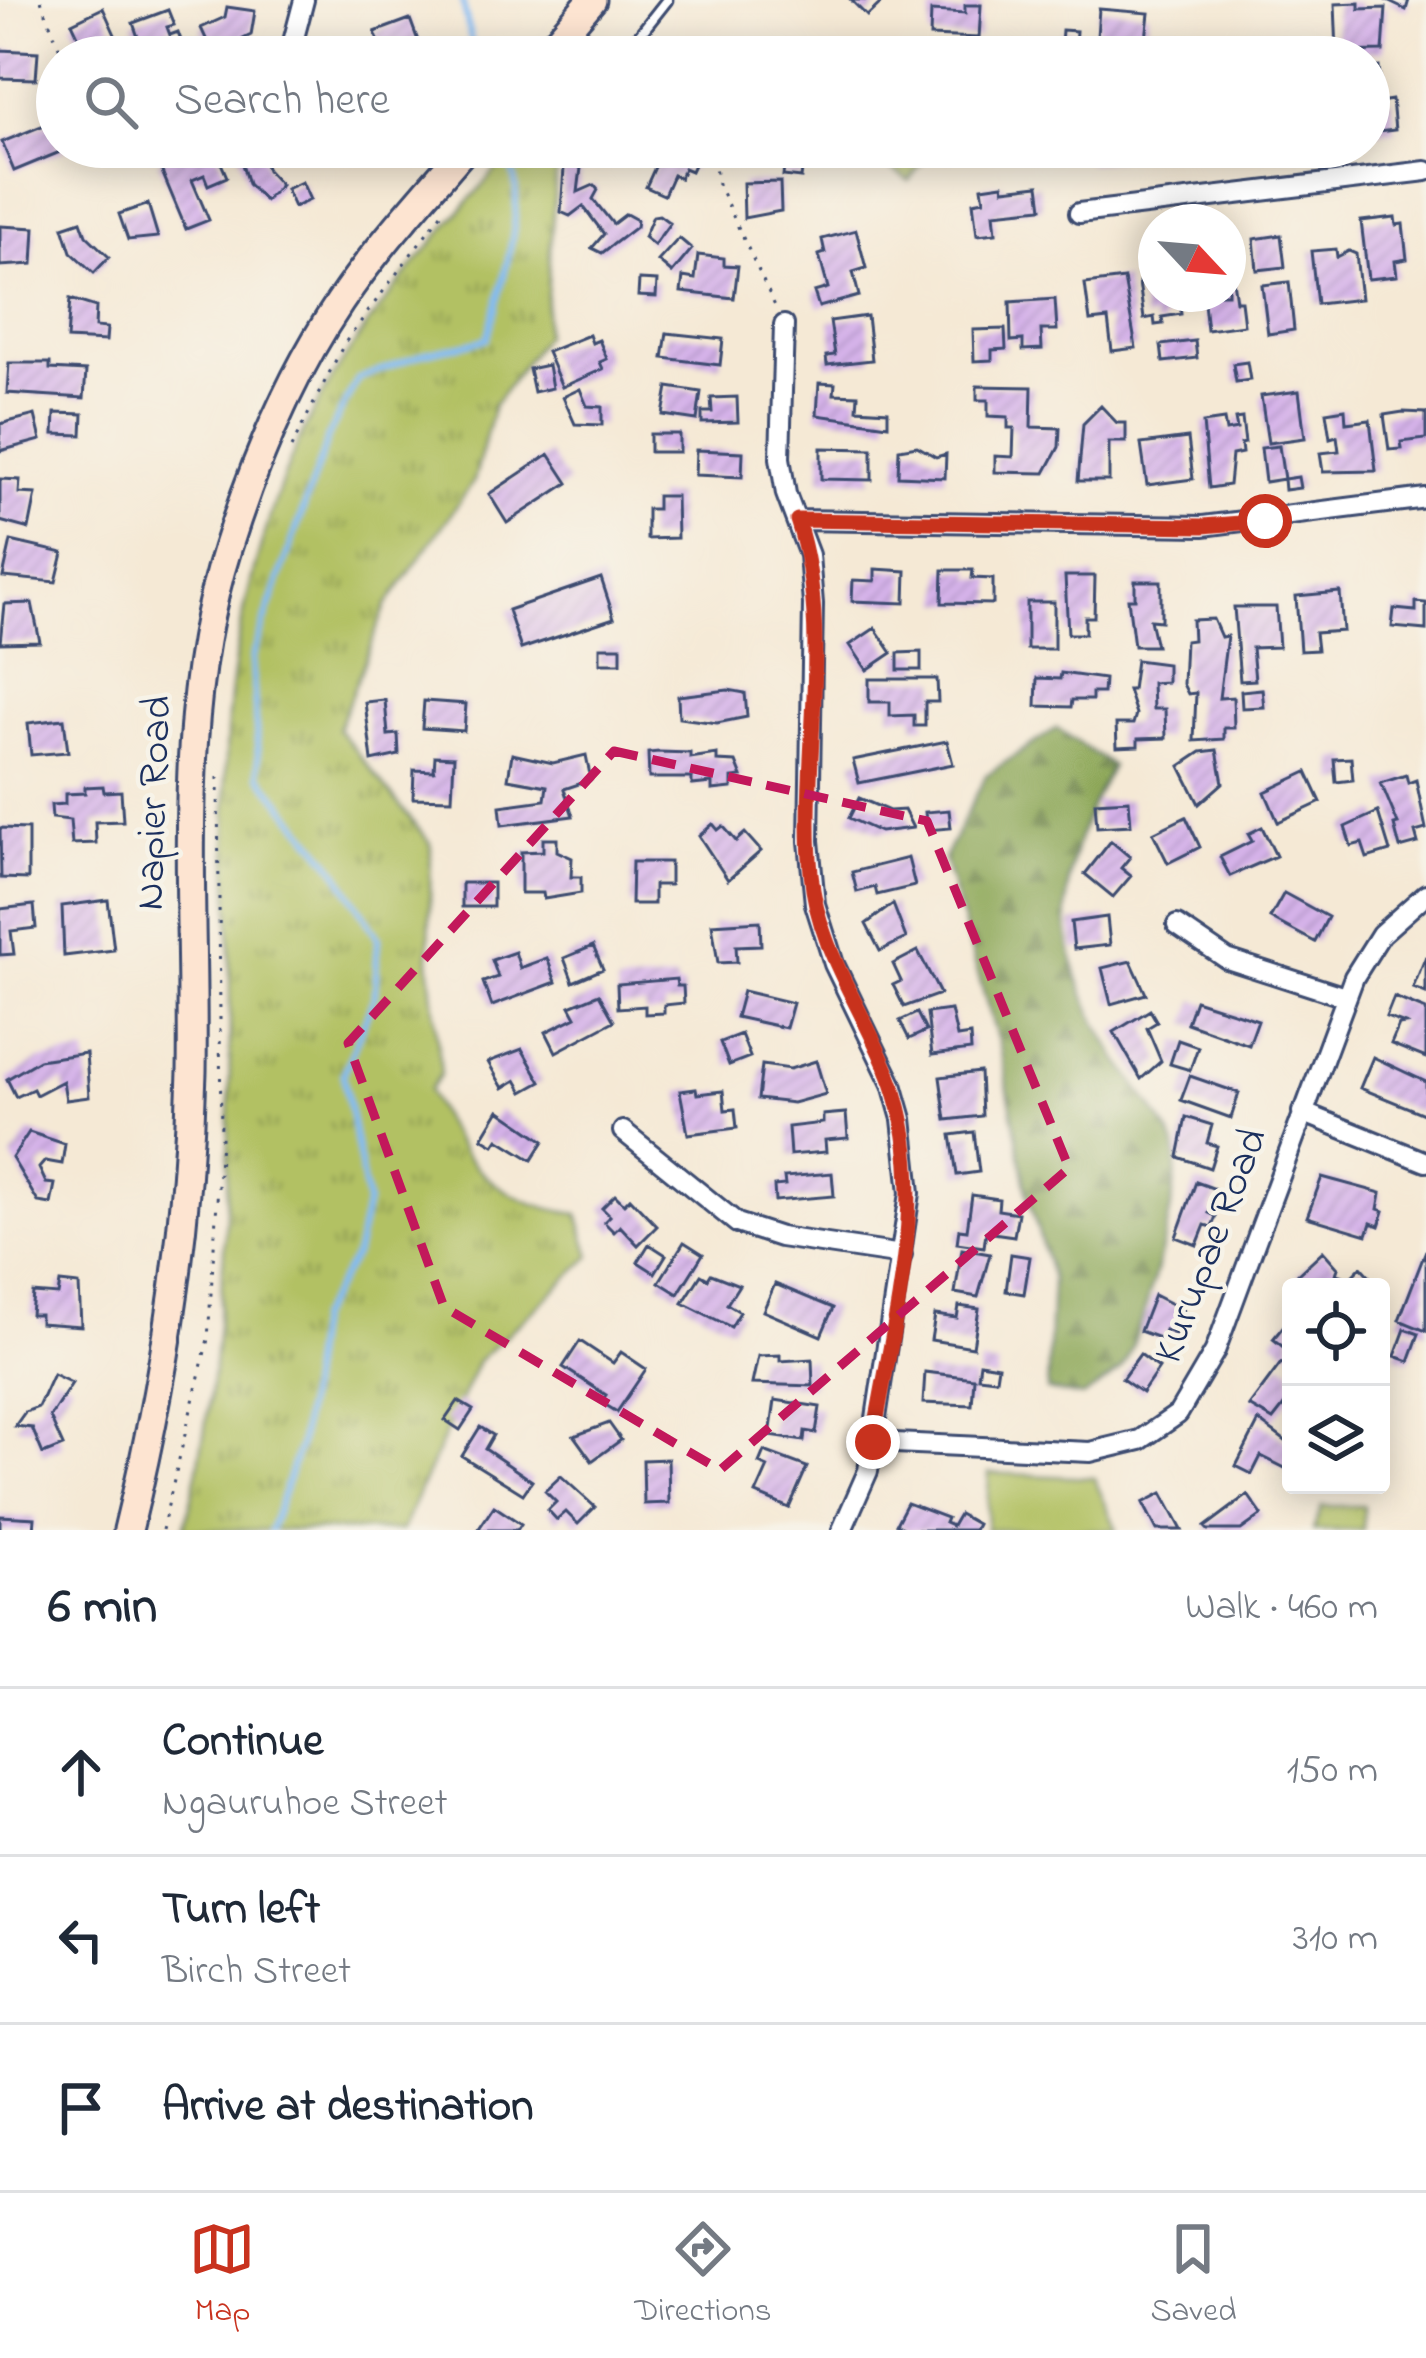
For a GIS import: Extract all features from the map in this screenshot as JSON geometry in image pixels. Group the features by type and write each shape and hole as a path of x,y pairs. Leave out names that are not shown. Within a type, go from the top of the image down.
{"main road":[{"path":"561,36 592,0"},
{"name":"Napier Road","path":"128,1530 168,1346 188,1167 192,807 209,621 251,481 310,351 378,250 448,168"}],"street":[{"path":"295,36 304,0"},
{"path":"1079,213 1426,171"},
{"path":"784,326 780,458 808,555 813,604 809,841 815,904 834,964 878,1050 902,1119 910,1193 868,1471 842,1530"},
{"path":"797,520 1203,526 1426,498"},
{"name":"Kurupae Road","path":"873,1442 1090,1451 1117,1449 1161,1429 1191,1398 1209,1364 1346,997 1381,934 1426,894"},
{"path":"1177,925 1227,958 1346,997"},
{"path":"1302,1112 1426,1162"},
{"path":"623,1131 737,1223 780,1237 902,1256"}],"lane":[{"path":"639,36 667,0"}],"path":[{"path":"41,0 55,36"},
{"path":"715,168 718,184 784,326"},
{"path":"288,455 344,344 450,202"},
{"path":"162,1530 208,1339 221,1140 218,769"}],"highlighted area":[{"path":"614,751 927,821 1069,1168 720,1470 444,1307 348,1043"}],"green space":[{"path":"498,168 556,168 544,336 494,405 474,481 386,606 338,729 431,844 429,960 441,1074 429,1090 441,1116 468,1158 504,1189 525,1201 578,1214 591,1256 478,1361 402,1530 184,1530 211,1388 225,1239 230,1015 226,745 231,686 248,596 283,479 327,387 384,302"},
{"path":"890,168 918,168 909,181"},
{"path":"1057,728 1112,766 1092,805 1069,877 1070,947 1079,983 1117,1057 1167,1130 1176,1158 1161,1251 1133,1345 1117,1373 1082,1397 1047,1390 1052,1280 1028,1197 1000,1048 944,859 986,775"},
{"path":"989,1473 1094,1478 1117,1530 986,1530"},
{"path":"1322,1506 1364,1506 1363,1530 1313,1530"}],"building":[{"path":"851,0 884,0 867,16"},
{"path":"1385,0 1409,0 1406,10"},
{"path":"1335,4 1386,8 1384,36 1336,36"},
{"path":"965,5 981,5 979,36 930,36 931,11 965,13"},
{"path":"227,7 255,11 251,35 205,36 201,28 225,17"},
{"path":"103,8 116,36 78,36 72,23"},
{"path":"1099,9 1149,13 1146,36 1097,36"},
{"path":"168,10 174,25 167,27 170,35 178,32 179,36 138,36 133,23"},
{"path":"410,19 416,36 376,36 375,32"},
{"path":"0,50 36,52 36,79 0,78"},
{"path":"1392,100 1395,130 1390,131"},
{"path":"36,128 36,162 14,171 2,142"},
{"path":"161,168 223,168 227,177 208,185 204,175 192,180 209,220 186,229"},
{"path":"243,168 266,168 281,185 265,201 248,184"},
{"path":"564,168 581,168 578,192 594,185 598,190 593,199 613,224 626,214 637,220 636,227 602,253 592,248 604,234 583,206 570,216 561,212"},
{"path":"655,168 684,168 680,178 673,175 664,195 646,187"},
{"path":"784,168 802,168 801,178 783,176"},
{"path":"302,182 310,200 294,207 286,189"},
{"path":"780,182 781,211 744,218 743,183"},
{"path":"1003,184 1004,189 1039,185 1042,208 994,213 996,233 977,235 973,202 984,200 982,187"},
{"path":"148,204 158,237 128,240 119,214"},
{"path":"653,216 670,223 654,245 644,237"},
{"path":"1395,217 1396,225 1403,224 1407,259 1395,261 1397,276 1368,279 1361,221"},
{"path":"81,221 86,235 109,257 94,273 71,252 63,227"},
{"path":"0,226 35,228 33,264 0,266"},
{"path":"856,230 866,268 853,272 859,296 819,307 814,292 828,288 819,255 825,253 822,239"},
{"path":"1281,235 1285,267 1257,270 1254,239"},
{"path":"679,238 692,249 672,273 658,261"},
{"path":"1336,249 1337,257 1349,251 1356,254 1361,299 1317,304 1311,251"},
{"path":"698,255 724,258 724,265 738,266 734,298 681,292 683,277 695,279"},
{"path":"1124,279 1136,348 1112,351 1108,319 1090,321 1085,284"},
{"path":"639,280 657,281 656,297 638,296"},
{"path":"1289,282 1294,330 1268,334 1262,285"},
{"path":"70,299 96,307 95,327 107,328 106,341 67,339"},
{"path":"1055,299 1057,330 1041,330 1042,349 1023,350 1023,340 1011,341 1010,302"},
{"path":"1143,312 1181,312 1162,317 1163,324 1155,325 1154,317 1144,319"},
{"path":"1205,312 1242,312 1244,325 1207,330"},
{"path":"867,316 872,360 827,365 826,356 835,355 830,321"},
{"path":"1005,329 1006,349 992,350 992,360 974,361 973,330"},
{"path":"667,333 723,339 720,365 663,358"},
{"path":"589,335 592,343 599,340 607,359 600,362 603,369 562,387 547,352"},
{"path":"1195,341 1197,358 1163,362 1161,345"},
{"path":"1247,362 1250,380 1236,382 1233,364"},
{"path":"9,363 50,363 50,369 86,371 84,398 7,393"},
{"path":"548,365 552,388 534,392 529,369"},
{"path":"819,383 835,384 834,394 858,395 857,409 888,411 888,425 817,415"},
{"path":"977,386 1032,387 1031,427 1060,428 1059,447 1045,473 995,472 995,456 1013,457 1014,428 1008,428 1008,417 988,416 988,400 977,400"},
{"path":"668,387 701,392 697,420 663,415"},
{"path":"580,389 587,406 602,407 602,425 575,424 563,397"},
{"path":"1299,391 1305,438 1268,443 1261,396"},
{"path":"737,397 738,422 702,423 702,412 712,412 711,398"},
{"path":"1101,406 1117,423 1126,423 1126,442 1109,442 1109,481 1078,481 1083,424"},
{"path":"1345,409 1346,423 1370,420 1376,471 1323,472 1320,453 1339,451 1337,436 1330,438 1326,412"},
{"path":"55,413 83,414 82,435 54,434"},
{"path":"1426,413 1426,439 1401,442 1402,449 1389,450 1384,415"},
{"path":"35,415 41,440 0,451 0,424"},
{"path":"1242,418 1245,443 1242,453 1232,455 1229,485 1209,488 1203,423 1224,420 1226,431 1237,429 1235,419"},
{"path":"650,434 679,434 679,452 650,452"},
{"path":"1188,438 1193,479 1147,485 1141,444"},
{"path":"917,446 936,457 946,454 945,478 898,476 899,449"},
{"path":"1279,446 1284,479 1265,482 1261,448"},
{"path":"821,448 872,449 872,480 821,479"},
{"path":"696,450 743,452 742,477 695,475"},
{"path":"549,454 568,483 507,523 489,494"},
{"path":"1298,477 1300,488 1285,490 1284,479"},
{"path":"0,479 20,480 19,493 36,494 29,529 0,521"},
{"path":"657,496 676,496 677,538 647,539 647,509 657,509"},
{"path":"11,541 63,553 56,582 3,577"},
{"path":"875,569 906,571 905,603 852,601 853,580 875,581"},
{"path":"943,570 973,570 972,578 993,579 993,604 942,603"},
{"path":"1065,576 1095,576 1094,617 1085,617 1085,634 1068,634"},
{"path":"601,578 614,618 521,649 508,610"},
{"path":"1135,581 1161,581 1161,621 1150,620 1156,646 1134,646 1128,599 1135,599"},
{"path":"1340,592 1343,631 1315,633 1317,650 1300,651 1296,596"},
{"path":"1027,602 1054,602 1054,649 1027,649"},
{"path":"1416,602 1426,603 1426,630 1392,627 1394,609 1416,611"},
{"path":"32,603 40,642 0,643 4,604"},
{"path":"1234,607 1276,607 1279,647 1252,648 1255,680 1240,681"},
{"path":"1213,619 1221,637 1227,636 1219,698 1233,697 1234,728 1224,728 1224,739 1194,741 1196,693 1188,694 1183,684 1185,641 1193,640 1192,620"},
{"path":"875,628 892,653 867,670 850,645"},
{"path":"600,647 621,647 621,663 600,663"},
{"path":"921,652 921,670 898,670 898,653"},
{"path":"1136,660 1167,664 1167,682 1152,683 1153,709 1165,709 1166,738 1138,739 1138,746 1117,747 1116,724 1133,724 1136,714 1128,690 1132,690"},
{"path":"1061,673 1104,679 1103,693 1092,693 1092,700 1072,700 1071,707 1036,706 1037,678 1060,679"},
{"path":"869,679 937,679 938,702 925,702 925,726 914,726 914,715 890,716 890,702 869,702"},
{"path":"1262,689 1264,707 1242,708 1241,691"},
{"path":"728,690 745,693 747,717 717,723 679,718 678,696"},
{"path":"385,700 388,735 398,734 399,755 372,761 365,702"},
{"path":"424,701 466,704 464,731 422,728"},
{"path":"64,719 68,752 31,755 28,723"},
{"path":"947,741 953,764 859,783 853,760"},
{"path":"1217,750 1223,783 1199,804 1180,766 1201,752"},
{"path":"648,753 690,753 690,758 717,754 717,761 736,762 742,777 732,778 732,788 712,790 712,783 692,785 692,778 649,778"},
{"path":"512,754 553,763 586,755 591,780 564,789 573,816 502,825 500,806 545,800 547,786 508,779"},
{"path":"435,756 454,757 452,799 413,798 414,770 434,771"},
{"path":"1351,758 1353,780 1336,782 1334,759"},
{"path":"1307,772 1321,802 1278,822 1265,792"},
{"path":"1406,775 1408,783 1416,780 1426,829 1415,832 1418,843 1400,848 1394,825 1398,824 1381,783"},
{"path":"103,786 104,792 121,791 123,821 95,822 96,843 72,844 70,820 52,818 51,805 65,804 65,794"},
{"path":"859,798 889,811 904,810 913,828 880,832 849,818"},
{"path":"1129,800 1131,825 1097,827 1095,802"},
{"path":"949,810 951,828 927,830 925,812"},
{"path":"1378,812 1390,851 1367,858 1362,843 1351,846 1345,827"},
{"path":"1186,817 1200,847 1168,863 1153,833"},
{"path":"713,824 718,830 723,826 736,841 745,833 761,851 728,880 699,836"},
{"path":"1262,827 1276,856 1230,876 1220,857 1252,841 1248,834"},
{"path":"0,828 28,829 28,879 1,878"},
{"path":"543,839 557,839 557,851 572,858 571,877 581,877 581,893 544,899 543,893 521,893 521,852 543,851"},
{"path":"1111,841 1130,857 1121,868 1131,876 1113,897 1085,874"},
{"path":"908,858 915,886 877,895 875,887 857,892 852,872"},
{"path":"632,862 670,862 670,885 654,885 654,904 631,904"},
{"path":"462,883 493,883 493,907 462,907"},
{"path":"1284,893 1328,917 1315,942 1270,918"},
{"path":"108,900 114,950 64,956 62,906"},
{"path":"893,904 906,938 880,951 866,924"},
{"path":"34,905 36,928 11,931 14,954 0,955 0,909"},
{"path":"1107,917 1110,945 1074,949 1071,922"},
{"path":"760,921 761,945 736,946 737,962 718,963 712,924"},
{"path":"593,946 603,969 573,982 564,958"},
{"path":"918,951 940,994 904,1007 893,985 901,981 893,964"},
{"path":"515,952 520,968 547,958 556,982 492,1006 483,982 498,977 492,960"},
{"path":"1426,956 1426,993 1413,988"},
{"path":"1131,961 1146,994 1111,1004 1102,968"},
{"path":"676,979 677,986 683,986 684,1003 664,1005 664,1013 645,1014 645,1006 618,1008 617,984"},
{"path":"743,991 793,1003 786,1028 736,1017"},
{"path":"599,994 614,1021 556,1052 546,1032 576,1017 570,1006"},
{"path":"1394,997 1426,1010 1426,1058 1391,1044 1399,1025 1405,1024 1386,1017"},
{"path":"1195,1000 1258,1020 1249,1045 1187,1023"},
{"path":"951,1010 957,1037 970,1035 971,1050 932,1055 927,1013"},
{"path":"1150,1010 1157,1022 1147,1028 1161,1061 1141,1079 1114,1032"},
{"path":"917,1013 926,1031 909,1039 900,1021"},
{"path":"741,1034 750,1057 729,1065 720,1042"},
{"path":"1178,1040 1198,1047 1190,1070 1170,1064"},
{"path":"522,1049 541,1082 523,1092 516,1080 503,1088 488,1062"},
{"path":"86,1053 89,1097 66,1100 63,1081 36,1095 33,1089 16,1097 7,1079 39,1060"},
{"path":"1373,1057 1426,1082 1426,1115 1360,1088"},
{"path":"816,1061 826,1094 793,1103 758,1099 762,1065 790,1069"},
{"path":"980,1072 982,1116 946,1120 940,1077"},
{"path":"1190,1076 1239,1093 1231,1118 1181,1100"},
{"path":"696,1089 697,1094 723,1091 725,1110 735,1109 737,1128 688,1134 680,1091"},
{"path":"499,1110 544,1141 532,1160 498,1139 494,1145 482,1138"},
{"path":"846,1113 848,1138 825,1140 826,1152 790,1155 788,1127 823,1123 823,1115"},
{"path":"1186,1117 1212,1125 1207,1143 1217,1146 1210,1168 1178,1157"},
{"path":"29,1132 65,1144 62,1164 45,1161 39,1168 46,1183 55,1184 51,1204 38,1202 12,1158"},
{"path":"974,1132 979,1172 957,1175 951,1135"},
{"path":"832,1173 834,1196 775,1201 774,1186 785,1185 784,1177"},
{"path":"1322,1177 1381,1193 1378,1209 1384,1211 1379,1226 1371,1223 1367,1235 1307,1217"},
{"path":"1196,1182 1218,1190 1209,1213 1216,1216 1212,1227 1205,1225 1197,1245 1176,1237"},
{"path":"615,1195 624,1204 630,1198 657,1226 638,1245 620,1226 614,1232 604,1222 610,1216 602,1208"},
{"path":"972,1195 999,1199 998,1210 1018,1213 1014,1236 986,1232 984,1247 957,1243 959,1229 967,1230"},
{"path":"684,1242 703,1254 678,1294 659,1282"},
{"path":"649,1244 666,1255 655,1273 638,1262"},
{"path":"962,1249 990,1254 978,1297 955,1293"},
{"path":"1426,1250 1426,1331 1399,1320"},
{"path":"1323,1251 1338,1268 1336,1274 1350,1278 1300,1278 1297,1275"},
{"path":"1011,1254 1030,1257 1024,1294 1006,1291"},
{"path":"1361,1267 1371,1278 1350,1278"},
{"path":"711,1274 739,1285 727,1304 740,1312 731,1327 683,1303 701,1275 708,1279"},
{"path":"60,1283 79,1285 81,1326 40,1323 40,1315 31,1315 33,1293 58,1295"},
{"path":"775,1284 833,1308 821,1336 763,1311"},
{"path":"1154,1295 1183,1310 1175,1334 1165,1330 1162,1339 1140,1331"},
{"path":"959,1306 979,1309 973,1347 931,1340 935,1315 957,1318"},
{"path":"1405,1329 1419,1334 1409,1361 1395,1356"},
{"path":"580,1341 613,1363 621,1352 646,1369 617,1412 601,1402 606,1395 563,1367"},
{"path":"1140,1354 1159,1368 1142,1393 1122,1379"},
{"path":"780,1355 780,1361 812,1359 813,1386 752,1384 758,1356"},
{"path":"980,1363 998,1366 996,1379 978,1377"},
{"path":"1282,1364 1282,1408 1273,1420 1249,1406"},
{"path":"925,1372 974,1378 972,1405 923,1403"},
{"path":"53,1374 72,1383 50,1417 63,1446 43,1454 32,1428 15,1426 25,1412 38,1407"},
{"path":"775,1400 820,1407 816,1433 805,1431 804,1441 770,1436"},
{"path":"458,1401 473,1410 460,1430 445,1420"},
{"path":"1259,1421 1282,1438 1282,1466 1261,1456 1252,1474 1236,1466"},
{"path":"609,1423 621,1440 592,1461 574,1436"},
{"path":"480,1427 493,1435 485,1449 532,1481 523,1494 462,1456"},
{"path":"764,1451 807,1467 789,1508 756,1494 768,1467 759,1463"},
{"path":"668,1459 669,1503 644,1504 643,1460"},
{"path":"561,1476 595,1507 578,1524 566,1512 557,1520 548,1510 556,1502 545,1491"},
{"path":"1162,1493 1182,1530 1157,1530 1143,1503"},
{"path":"1248,1495 1262,1515 1241,1530 1205,1527"},
{"path":"907,1503 947,1518 945,1523 952,1526 959,1514 977,1524 974,1530 907,1530 896,1524"},
{"path":"494,1506 521,1524 517,1530 478,1530"},
{"path":"0,1516 35,1518 34,1530 0,1530"}],"waterway":[{"path":"462,0 470,36"},
{"path":"270,1530 300,1444 316,1320 356,1253 367,1202 343,1075 375,994 378,938 335,868 259,775 252,659 329,434 358,379 425,353 487,339 514,226 511,168"}],"route":[{"path":"873,1442 910,1193 908,1159 892,1084 834,964 815,904 809,841 813,604 808,555 797,520 1203,526 1265,521"}]}
